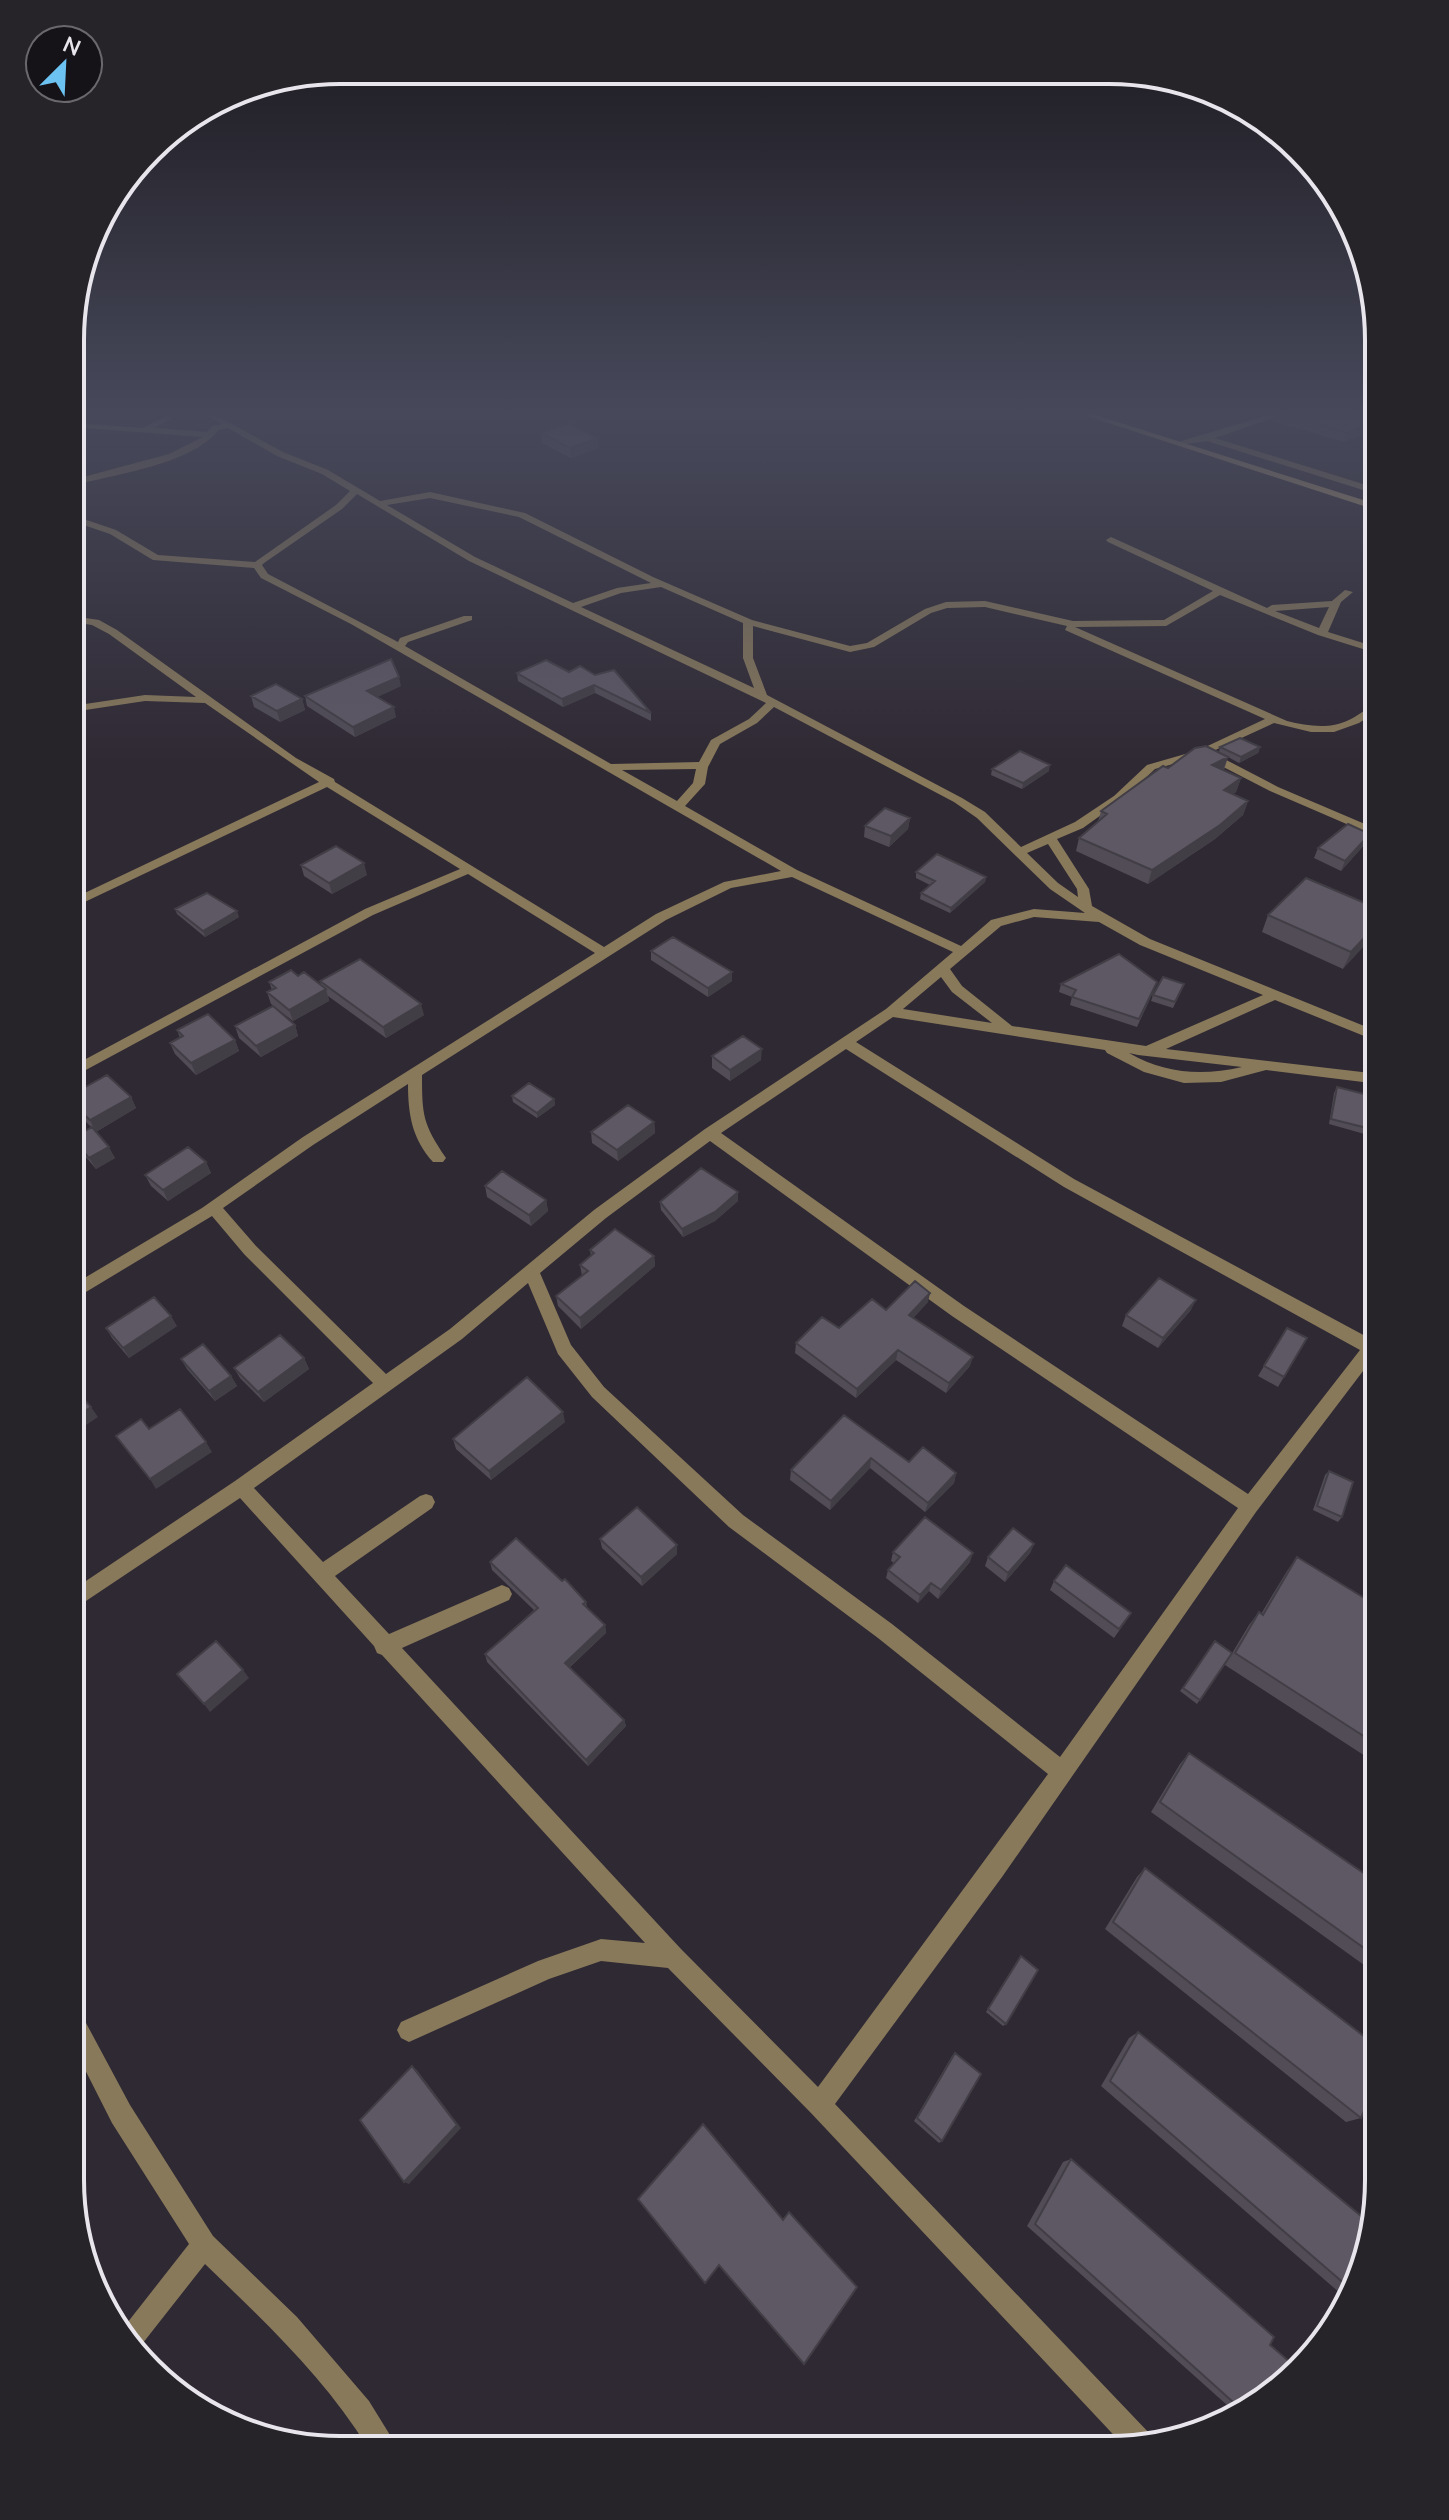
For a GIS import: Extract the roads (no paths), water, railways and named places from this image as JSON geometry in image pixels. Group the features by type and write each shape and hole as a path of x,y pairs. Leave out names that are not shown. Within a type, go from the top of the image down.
{"street":[{"path":"103,529 156,558 257,565 308,529"},
{"path":"420,529 472,559 774,702 981,815 1054,886 1101,918 1159,948 1365,1031"},
{"path":"550,529 748,622 850,649 870,645 928,611 946,605 985,604 1056,622 1273,719 1328,731 1354,723 1365,715"},
{"path":"1111,540 1220,591 1322,633 1365,647"},
{"path":"257,565 270,581 399,648 793,873 961,951"},
{"path":"573,606 620,590 664,585"},
{"path":"1056,622 1166,623 1220,591"},
{"path":"1322,633 1334,604 1348,592"},
{"path":"1264,608 1334,604"},
{"path":"399,648 404,640 468,618"},
{"path":"84,621 95,622 113,632 205,700 468,870 604,953"},
{"path":"748,622 748,658 762,696"},
{"path":"84,707 157,697 205,700"},
{"path":"678,807 699,784 703,765 715,742 753,721 774,702"},
{"path":"1018,853 1051,839 1101,810 1151,767 1203,752 1273,719"},
{"path":"1203,752 1274,789 1365,828"},
{"path":"611,767 703,765"},
{"path":"84,898 330,781"},
{"path":"1051,839 1083,889 1086,906"},
{"path":"84,1066 369,912 468,870"},
{"path":"84,1286 213,1207 604,953 701,895 753,878 793,873"},
{"path":"84,1593 241,1487 466,1326 600,1214 710,1133 891,1012 996,923 1034,913 1101,918"},
{"path":"942,968 957,989 1009,1029"},
{"path":"1147,1051 1277,994"},
{"path":"891,1012 1103,1045 1365,1077"},
{"path":"845,1042 1069,1183 1364,1337"},
{"path":"1103,1045 1150,1071 1202,1080 1232,1076 1265,1066"},
{"path":"415,1075 415,1110 420,1134 427,1148 438,1158"},
{"path":"710,1133 958,1311 1250,1506"},
{"path":"213,1207 250,1250 385,1384"},
{"path":"531,1272 564,1349 598,1392 736,1521 885,1631 1062,1772"},
{"path":"819,2105 1062,1772 1250,1506 1364,1355"},
{"path":"241,1487 673,1957 819,2105 1131,2434"},
{"path":"320,1575 426,1502"},
{"path":"384,1646 502,1594"},
{"path":"409,2030 546,1969 601,1950 673,1957"},
{"path":"84,2043 121,2114 204,2245 288,2326 360,2410 376,2436"},
{"path":"136,2333 204,2245"}]}
